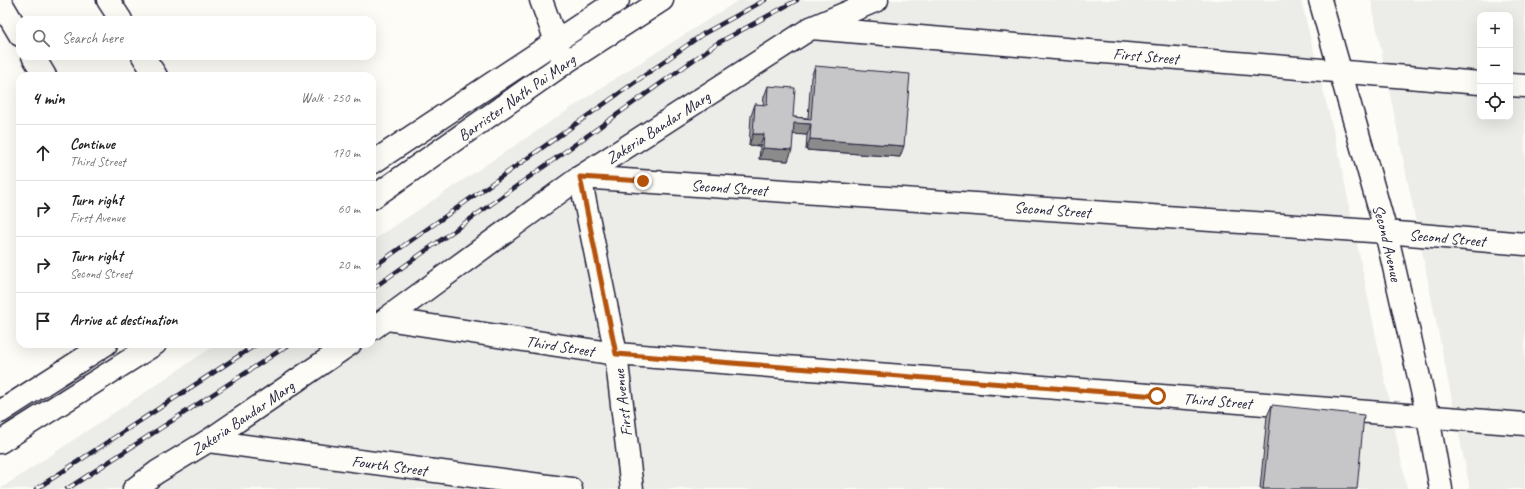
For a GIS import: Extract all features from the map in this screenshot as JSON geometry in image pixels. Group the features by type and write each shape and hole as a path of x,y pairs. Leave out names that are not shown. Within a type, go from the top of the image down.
{"main road":[{"path":"108,0 118,16"},
{"path":"541,0 564,63"},
{"name":"Barrister Nath Pai Marg","path":"376,160 618,0"},
{"name":"Barrister Nath Pai Marg","path":"376,195 564,63 662,0"},
{"name":"Zakeria Bandar Marg","path":"379,324 580,177 811,28 877,0"},
{"name":"Second Avenue","path":"1320,0 1386,232 1428,416 1441,489"},
{"path":"0,1 16,28"},
{"name":"First Street","path":"811,28 1340,73 1477,83"},
{"path":"35,60 43,72"},
{"path":"146,60 153,72"},
{"path":"1513,85 1525,86"},
{"name":"Second Street","path":"580,177 1386,232 1525,244"},
{"name":"First Avenue","path":"580,177 616,354 632,489"},
{"name":"Third Street","path":"379,324 616,354 1525,424"},
{"path":"0,412 100,348"},
{"path":"0,442 149,348"},
{"name":"Zakeria Bandar Marg","path":"134,489 157,472 208,441 344,348"},
{"name":"Fourth Street","path":"208,441 571,489"}],"shaded area":[{"path":"739,0 1301,0 1338,150 1407,489 0,489 211,348 376,348 376,238 616,78"},
{"path":"1371,0 1525,0 1525,489 1470,489"}],"building":[{"path":"815,66 910,74 904,146 810,139 811,124 794,123 792,150 763,148 764,134 753,134 755,104 767,105 768,86 795,88 793,117 811,119"},
{"path":"1272,405 1364,415 1357,489 1263,489"}],"railway":[{"path":"376,265 703,34 765,0"},
{"path":"376,286 716,44 797,0"},
{"path":"36,489 251,348"},
{"path":"67,489 284,348"}],"route":[{"path":"643,181 580,177 616,354 1157,396"}]}
